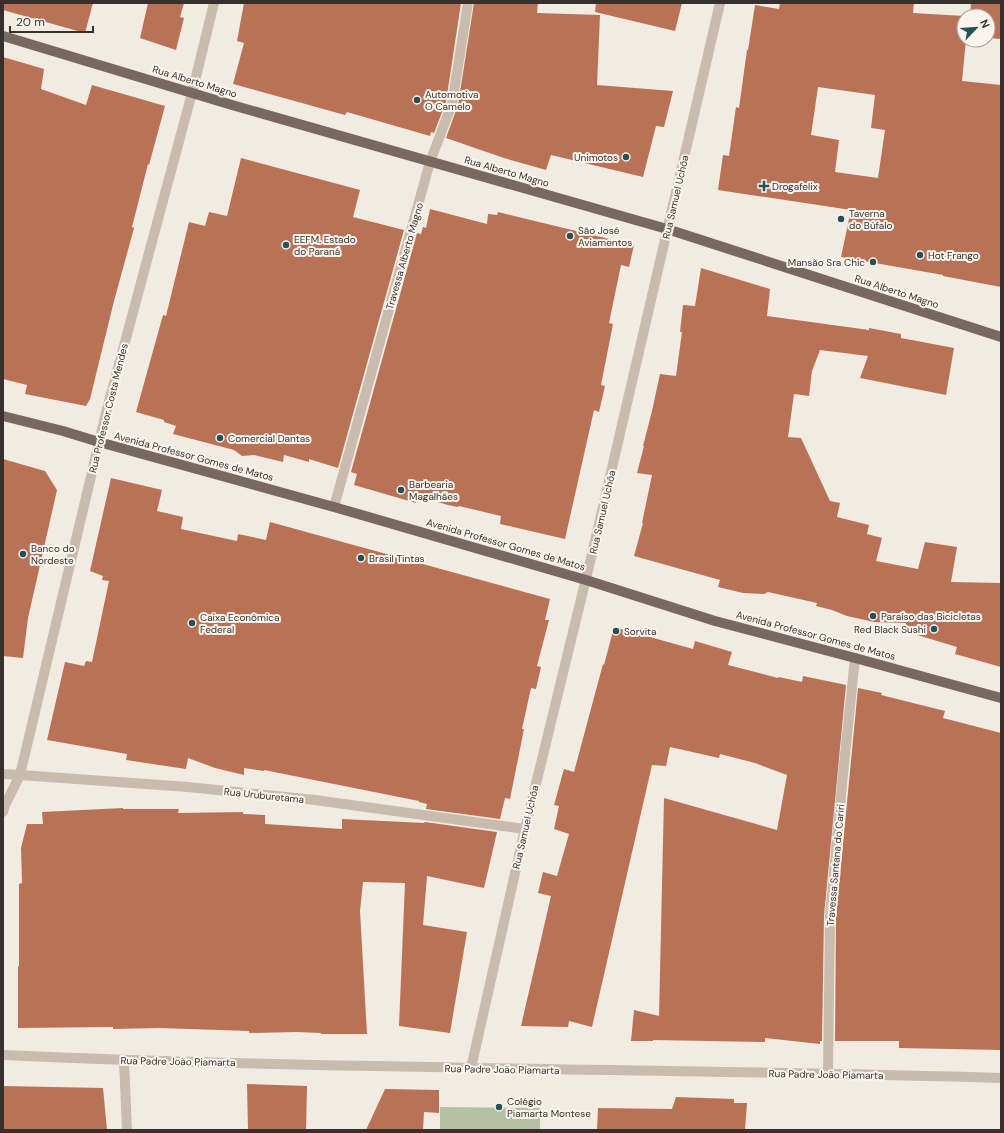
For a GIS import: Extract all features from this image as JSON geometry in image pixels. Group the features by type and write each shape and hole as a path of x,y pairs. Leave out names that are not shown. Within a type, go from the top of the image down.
{"main road":[{"name":"Rua Alberto Magno","path":"3,36 192,93 667,229 1001,337"},
{"name":"Avenida Professor Gomes de Matos","path":"3,416 63,431 334,507 586,580 715,621 1001,698"}],"street":[{"name":"Rua Professor Costa Mendes","path":"3,812 20,774 98,442 192,93 214,3"},
{"name":"Travessa Alberto Magno","path":"334,507 430,162 452,104 468,3"},
{"name":"Rua Samuel Uchôa","path":"471,1068 524,829 586,580 720,3"},
{"name":"Travessa Santana do Cariri","path":"828,1074 830,917 855,658"},
{"name":"Rua Uruburetama","path":"3,774 188,787 315,800 524,829"},
{"name":"Rua Padre João Piamarta","path":"3,1055 124,1060 471,1068 1001,1078"},
{"path":"124,1060 127,1130"}],"green space":[{"path":"440,1107 540,1108 540,1130 440,1130"}],"building":[{"path":"3,3 93,3 85,33 3,10"},
{"path":"148,3 184,3 180,17 184,18 176,50 140,38"},
{"path":"244,3 461,3 446,102 434,133 431,132 430,136 347,112 345,115 233,84 244,43 237,41"},
{"path":"474,3 538,3 537,13 600,15 597,85 673,91 664,127 656,126 643,177 551,155 546,170 504,158 446,138 458,105"},
{"path":"596,3 682,3 675,31 595,12"},
{"path":"780,3 914,3 913,13 956,16 956,48 965,48 962,81 1001,85 1001,287 841,257 851,210 718,190 723,155 729,156 736,107 739,108 755,5 779,9","holes":["818,87 875,95 871,128 885,130 878,178 835,172 839,140 811,135"]},
{"path":"971,3 1001,3 1001,39 996,39 996,8 971,8"},
{"path":"3,57 44,69 41,89 86,105 92,85 165,106 149,165 148,164 132,227 134,228 90,399 86,406 25,394 27,385 3,379"},
{"path":"241,158 360,190 353,217 404,230 338,468 309,459 309,462 284,455 283,462 254,455 242,456 234,450 173,434 176,426 164,422 164,420 136,412 163,315 166,316 189,222 205,226 209,212 227,216"},
{"path":"430,209 487,224 488,214 497,215 498,212 634,245 629,267 621,265 609,323 613,324 601,385 605,386 599,412 594,410 565,539 500,524 501,516 459,506 448,505 417,496 416,503 354,485 357,474 351,472 417,233 421,234 423,227 426,228"},
{"path":"701,268 770,289 767,316 869,330 869,328 901,334 901,338 954,348 946,395 860,378 868,356 820,350 812,371 809,396 794,394 788,437 801,438 830,501 840,503 837,517 869,525 867,534 882,538 876,561 918,569 925,542 957,547 951,582 1001,583 1001,667 955,654 957,647 904,631 906,623 874,622 847,616 816,606 817,603 768,592 764,594 743,593 718,587 720,580 634,556 643,523 652,475 637,473 643,446 660,374 676,376 682,332 680,332 683,305 695,306"},
{"name":"Banco do Nordeste","path":"3,459 45,471 57,490 28,618 23,658 3,656"},
{"path":"111,478 162,490 157,511 183,517 181,529 237,541 238,534 266,540 270,522 550,599 545,620 549,620 537,666 541,667 536,689 531,688 522,729 524,729 510,799 505,798 500,819 426,809 427,804 419,801 264,770 244,768 244,775 215,768 188,758 186,769 126,760 127,754 47,740 65,662 84,666 86,661 92,662 109,581 102,580 103,576 90,571"},
{"path":"614,627 693,649 695,641 732,652 728,665 778,678 802,682 803,676 846,685 824,916 822,1041 820,1041 820,1044 765,1038 765,1042 631,1041 634,1010 659,1016 664,798 777,830 787,775 755,763 720,754 719,758 670,747 666,766 652,765 592,1027 569,1021 568,1027 521,1026 551,896 538,893 543,872 557,876 569,834 554,829 559,806 554,805 564,769 574,772"},
{"path":"858,688 882,693 881,695 945,711 943,718 1001,733 1001,1050 899,1048 899,1041 835,1041 836,917"},
{"path":"123,808 179,809 178,813 243,812 243,814 265,815 265,824 342,829 342,819 425,822 497,832 484,888 427,876 423,925 467,932 450,1033 399,1026 405,883 363,882 360,911 367,1034 321,1034 297,1032 249,1033 249,1031 159,1028 113,1029 113,1027 18,1028 19,884 22,883 21,848 27,824 43,824 42,812"},
{"path":"247,1084 307,1086 306,1130 248,1130"},
{"path":"3,1086 103,1088 107,1130 3,1130"},
{"path":"385,1089 439,1090 439,1113 424,1112 423,1130 366,1130"},
{"path":"676,1097 734,1099 734,1103 747,1103 745,1130 597,1130 598,1108 672,1109"}],"place":[{"name":"Automotiva O Camelo","path":"417,100"},
{"name":"Unimotos","path":"626,157"},
{"name":"Drogafelix","path":"764,186"},
{"name":"Taverna do Búfalo","path":"841,219"},
{"name":"São José Aviamentos","path":"570,236"},
{"name":"EEFM. Estado do Paraná","path":"286,245"},
{"name":"Hot Frango","path":"920,255"},
{"name":"Mansão Sra Chic","path":"873,262"},
{"name":"Comercial Dantas","path":"220,438"},
{"name":"Barbearia Magalhães","path":"401,490"},
{"name":"Banco do Nordeste","path":"23,554"},
{"name":"Brasil Tintas","path":"361,558"},
{"name":"Paraíso das Bicicletas","path":"873,616"},
{"name":"Caixa Econômica Federal","path":"192,623"},
{"name":"Red Black Sushi","path":"934,629"},
{"name":"Sorvita","path":"616,631"},
{"name":"Colégio Piamarta Montese","path":"499,1107"}]}
